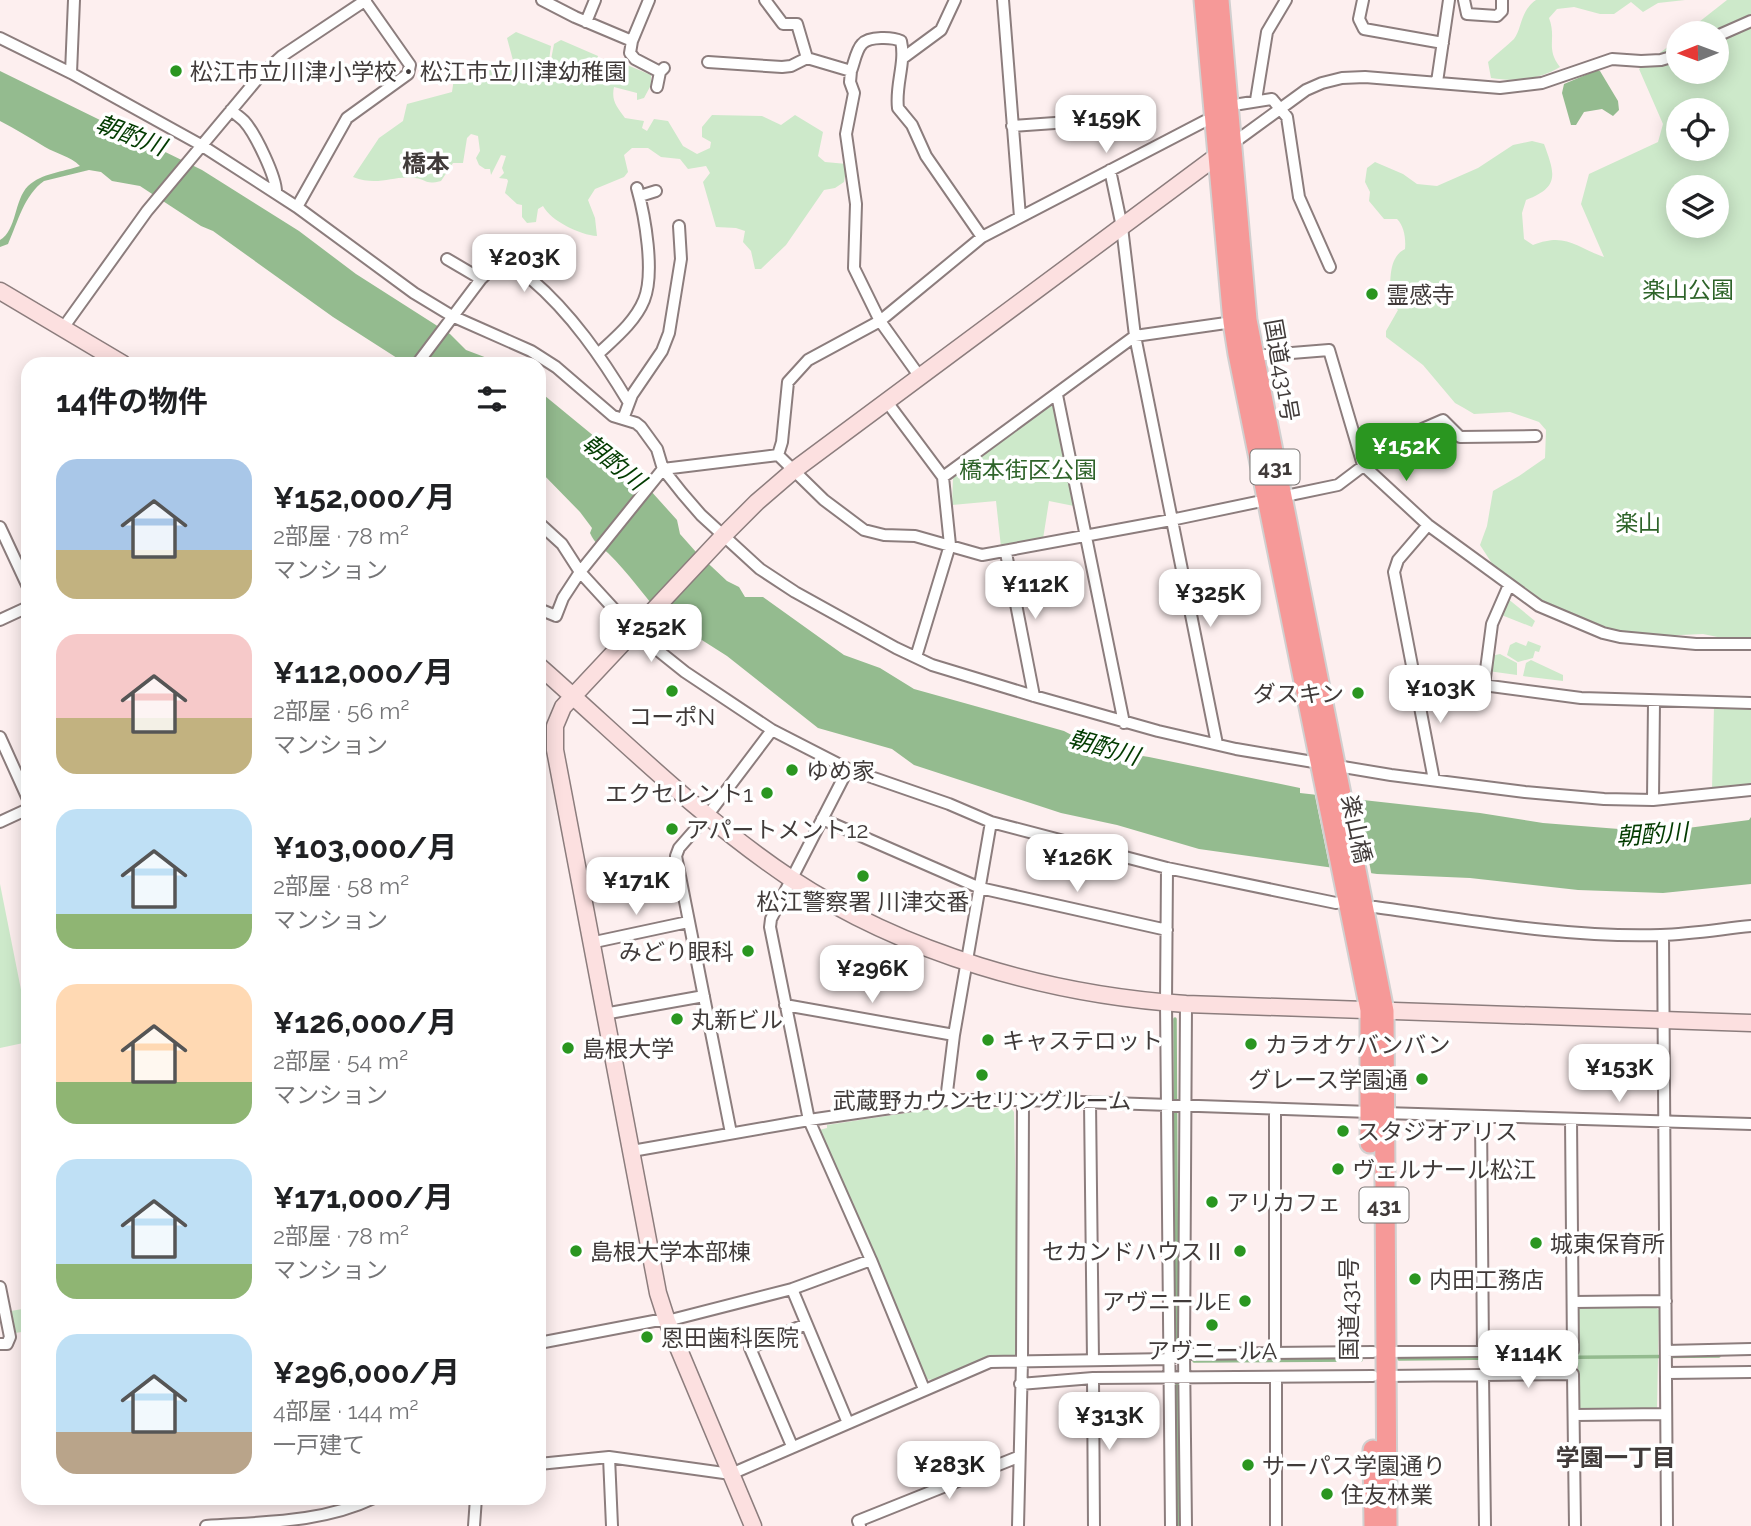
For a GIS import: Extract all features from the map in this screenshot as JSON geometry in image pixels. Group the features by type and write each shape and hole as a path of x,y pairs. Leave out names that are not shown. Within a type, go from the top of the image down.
{"highway":[{"name":"国道431号","path":"1204,0 1274,498"},
{"name":"国道431号","path":"1219,0 1233,323 1274,498 1331,784"},
{"name":"楽山橋","path":"1331,784 1353,895"},
{"name":"国道431号","path":"1353,895 1377,1010 1379,1376 1374,1526"},
{"name":"国道431号","path":"1379,1376 1387,1526"}],"street":[{"path":"71,73 74,0"},
{"path":"64,328 147,211 270,66 365,0 410,65 408,74 347,117 297,207"},
{"path":"542,0 586,22 632,40"},
{"path":"586,22 596,0"},
{"path":"649,0 632,40 630,53 635,59 662,70 657,87"},
{"path":"765,0 783,24 797,24 807,58"},
{"path":"948,0 949,16"},
{"path":"903,58 941,30 955,0"},
{"path":"1003,0 1020,217"},
{"path":"1256,100 1269,26 1286,0"},
{"path":"1363,0 1359,23 1364,29 1443,43"},
{"path":"1437,82 1449,0"},
{"path":"1464,0 1467,14 1497,16 1503,11 1502,0"},
{"path":"1729,31 1751,21"},
{"path":"0,38 71,73 276,193 450,319 540,357"},
{"path":"920,377 880,321 853,268 856,204 846,134 854,93 850,82 851,71 860,46 868,40 900,40 903,58 898,76 898,108 912,125 926,156 982,237"},
{"path":"709,62 782,67 791,66 807,58 851,71"},
{"path":"753,1526 667,1321 658,1293 555,750 555,726 563,707 757,502 793,471 1306,90 1342,78 1365,77 1500,88 1542,83 1612,58 1641,61 1666,59"},
{"path":"1240,104 1272,99 1287,117 1299,197 1330,267"},
{"path":"231,110 251,131 275,181 276,193"},
{"path":"778,455 782,442 786,389 791,377 808,360 880,321 982,237 1205,121"},
{"path":"1012,127 1069,122"},
{"path":"1110,170 1122,227 1135,336 1217,744"},
{"path":"598,354 627,326 645,298 648,253 646,227 638,192 656,191"},
{"path":"623,419 629,403 662,351 669,333 681,259 679,226"},
{"path":"447,259 481,279"},
{"path":"422,357 481,279 501,264 516,267 553,298 598,354 629,403"},
{"path":"0,291 112,357"},
{"path":"943,477 1135,336 1233,323"},
{"path":"1253,356 1329,350 1363,465 1428,525 1539,607 1603,633 1696,644 1751,644"},
{"path":"546,361 613,416 641,427 657,449 663,469 701,514 719,541 795,592 932,664 1125,723 1217,744 1327,764 1538,794 1604,799 1653,800 1751,790"},
{"path":"1058,395 1125,723"},
{"path":"887,402 943,477 950,545 916,657"},
{"path":"778,455 836,510 864,530 884,535 915,536 982,555 1088,537 1338,485 1363,465 1413,433 1443,420 1460,437 1536,436"},
{"path":"546,612 556,616 563,598 580,572 663,469 778,455"},
{"path":"1428,525 1394,567 1434,780"},
{"path":"0,527 21,572"},
{"path":"546,529 562,544 580,572 685,671 772,730 848,769 949,804 991,822 1167,867 1336,903 1353,895 1375,907 1581,933 1662,935 1751,926"},
{"path":"1006,553 1034,696"},
{"path":"1484,685 1492,624 1509,585"},
{"path":"0,620 21,610"},
{"path":"546,672 707,816 792,879 917,944 1047,985 1166,1003 1751,1023"},
{"path":"1415,676 1581,698 1751,703"},
{"path":"1653,800 1654,701"},
{"path":"731,1133 676,856 679,848 707,816 772,730"},
{"path":"0,737 21,784"},
{"path":"848,769 771,919 770,928 809,1120 871,1260 924,1390"},
{"path":"0,822 21,812"},
{"path":"822,819 980,888 1167,930"},
{"path":"946,1100 954,1035 991,822"},
{"path":"1167,867 1171,1526"},
{"path":"590,943 688,922"},
{"path":"1662,935 1665,1022 1667,1526"},
{"path":"604,1014 705,996"},
{"path":"1186,1004 1186,1526"},
{"path":"785,1005 954,1035"},
{"path":"632,1151 809,1120 946,1100 1168,1104 1751,1124"},
{"path":"1018,1526 1023,1100"},
{"path":"1090,1102 1093,1360"},
{"path":"1275,1109 1275,1353"},
{"path":"1481,1116 1483,1352"},
{"path":"546,1463 609,1457 731,1474 990,1362 1170,1359 1184,1354 1573,1350 1571,1119"},
{"path":"546,1342 654,1321 667,1321 792,1289 871,1260"},
{"path":"0,1287 10,1337 7,1344 0,1344"},
{"path":"792,1289 848,1423"},
{"path":"1574,1302 1666,1301"},
{"path":"793,1446 750,1348 806,1324"},
{"path":"1666,1360 1751,1349"},
{"path":"1666,1360 1751,1371"},
{"path":"1020,1384 1093,1378 1573,1374 1575,1526"},
{"path":"1483,1375 1485,1526"},
{"path":"1276,1377 1276,1526"},
{"path":"1093,1378 1094,1526"},
{"path":"1575,1415 1666,1414"},
{"path":"609,1457 612,1526"},
{"path":"860,1526 858,1521 1018,1457"},
{"path":"206,1526 295,1523 360,1505"},
{"path":"474,1526 476,1505"}],"green space":[{"path":"1536,0 1685,0 1658,3 1643,12 1631,2 1614,14 1600,14 1574,7 1557,9 1549,18 1553,54 1560,67 1527,79 1491,78 1488,62 1514,39 1527,9"},
{"name":"楽山","path":"1727,0 1751,0 1751,638 1732,640 1703,634 1659,636 1609,632 1550,607 1512,582 1493,565 1480,545 1487,526 1493,491 1545,458 1546,430 1539,422 1510,412 1474,414 1455,403 1423,365 1386,337 1386,331 1398,310 1390,302 1391,272 1395,258 1405,249 1405,237 1397,219 1384,219 1369,201 1370,192 1365,182 1367,168 1375,162 1403,174 1417,184 1437,186 1478,168 1513,145 1532,141 1544,144 1551,164 1552,178 1545,190 1526,200 1522,213 1524,239 1533,245 1562,240 1604,257 1581,204 1589,174 1658,142 1663,124 1639,69 1666,48 1666,84 1729,84 1729,21 1700,21"},
{"path":"516,32 551,46 548,67 620,62 651,75 651,85 644,98 637,100 637,93 614,87 613,96 617,107 625,118 644,121 642,128 647,131 654,119 668,121 683,146 697,154 710,148 711,142 702,137 702,127 712,115 762,116 781,125 795,115 823,132 818,156 825,162 847,164 844,182 835,188 824,190 786,245 761,269 755,269 751,251 743,242 745,231 716,227 703,182 710,173 706,166 688,169 680,159 661,157 648,148 632,148 624,155 628,172 624,177 595,189 588,200 595,218 597,236 567,226 552,217 543,206 538,209 536,222 527,223 522,217 522,205 505,193 507,179 499,178 504,173 502,168 506,156 501,155 491,175 490,169 479,165 476,158 480,151 478,136 471,134 467,138 463,163 453,163 441,181 407,178 370,181 353,177 379,138 403,121 407,104 452,92 454,78 495,67 509,70 514,64 507,38"},
{"path":"561,40 598,56 597,60 550,65 554,44"},
{"name":"橋本街区公園","path":"1050,405 1055,406 1074,506 1049,501 1043,539 1001,547 996,501 952,505 953,478"},
{"path":"1507,598 1535,621 1532,627 1499,614"},
{"path":"1528,641 1541,646 1539,652 1535,651 1533,658 1518,662 1507,655 1510,645 1516,642 1526,646"},
{"path":"1500,654 1517,663 1517,675 1488,671 1491,656"},
{"path":"1531,660 1563,675 1563,681 1523,676 1526,663"},
{"path":"1714,706 1751,707 1751,785 1712,789"},
{"path":"0,884 21,990 21,1044 0,1048"},
{"path":"945,1107 1011,1108 1014,1112 1019,1354 989,1357 933,1380 924,1379 819,1130 827,1128 827,1125"},
{"path":"1581,1306 1655,1307 1659,1310 1657,1409 1578,1408 1578,1309"},
{"path":"21,1309 21,1332 15,1333 11,1311"}],"water":[{"path":"0,71 202,170 299,231 356,274 450,334 466,350 484,357 395,357 333,317 213,231 140,186 112,181 101,172 89,170 44,181 26,201 8,244 0,247 0,240 10,229 20,199 28,186 46,176 80,166 0,121"},
{"path":"1600,71 1618,101 1619,110 1613,116 1602,109 1584,112 1576,125 1571,125 1562,93 1564,84"},
{"name":"朝酌川","path":"546,397 623,460 677,520 680,534 696,552 727,581 739,587 745,597 763,597 844,655 880,668 914,689 1064,731 1098,749 1300,788 1300,793 1480,813 1543,823 1657,832 1749,820 1751,817 1751,884 1663,893 1578,890 1470,878 1377,874 1199,849 1117,825 1061,813 914,765 892,749 818,728 727,656 672,621 667,622 661,630 659,628 664,617 596,542 590,533 592,528 546,477"}],"pier":[{"path":"1314,791 1356,795 1372,877 1330,870"}],"waterway":[{"path":"1175,1019 1177,1345"},
{"path":"1399,1359 1719,1356"},
{"path":"1194,1361 1361,1360"},
{"path":"1177,1383 1179,1526"}],"place":[{"name":"松江市立川津小学校・松江市立川津幼稚園","path":"176,71"},
{"name":"霊感寺","path":"1372,294"},
{"name":"コーポN","path":"672,691"},
{"name":"ダスキン","path":"1358,693"},
{"name":"ゆめ家","path":"792,770"},
{"name":"エクセレント1","path":"767,793"},
{"name":"アパートメント12","path":"672,829"},
{"name":"松江警察署 川津交番","path":"863,876"},
{"name":"みどり眼科","path":"748,951"},
{"name":"丸新ビル","path":"677,1019"},
{"name":"キャステロット","path":"988,1040"},
{"name":"カラオケバンバン","path":"1251,1044"},
{"name":"島根大学","path":"568,1048"},
{"name":"武蔵野カウンセリングルーム","path":"982,1075"},
{"name":"グレース学園通","path":"1422,1079"},
{"name":"スタジオアリス","path":"1343,1131"},
{"name":"ヴェルナール松江","path":"1338,1169"},
{"name":"アリカフェ","path":"1212,1202"},
{"name":"城東保育所","path":"1536,1243"},
{"name":"島根大学本部棟","path":"576,1251"},
{"name":"セカンドハウスⅡ","path":"1240,1251"},
{"name":"内田工務店","path":"1415,1279"},
{"name":"アヴニールE","path":"1245,1301"},
{"name":"アヴニールA","path":"1212,1325"},
{"name":"恩田歯科医院","path":"647,1337"},
{"name":"サーパス学園通り","path":"1248,1465"},
{"name":"住友林業","path":"1327,1494"}],"district":[{"name":"橋本","path":"426,163"},
{"name":"学園一丁目","path":"1616,1457"}],"park label":[{"name":"楽山公園","path":"1688,289"}]}
